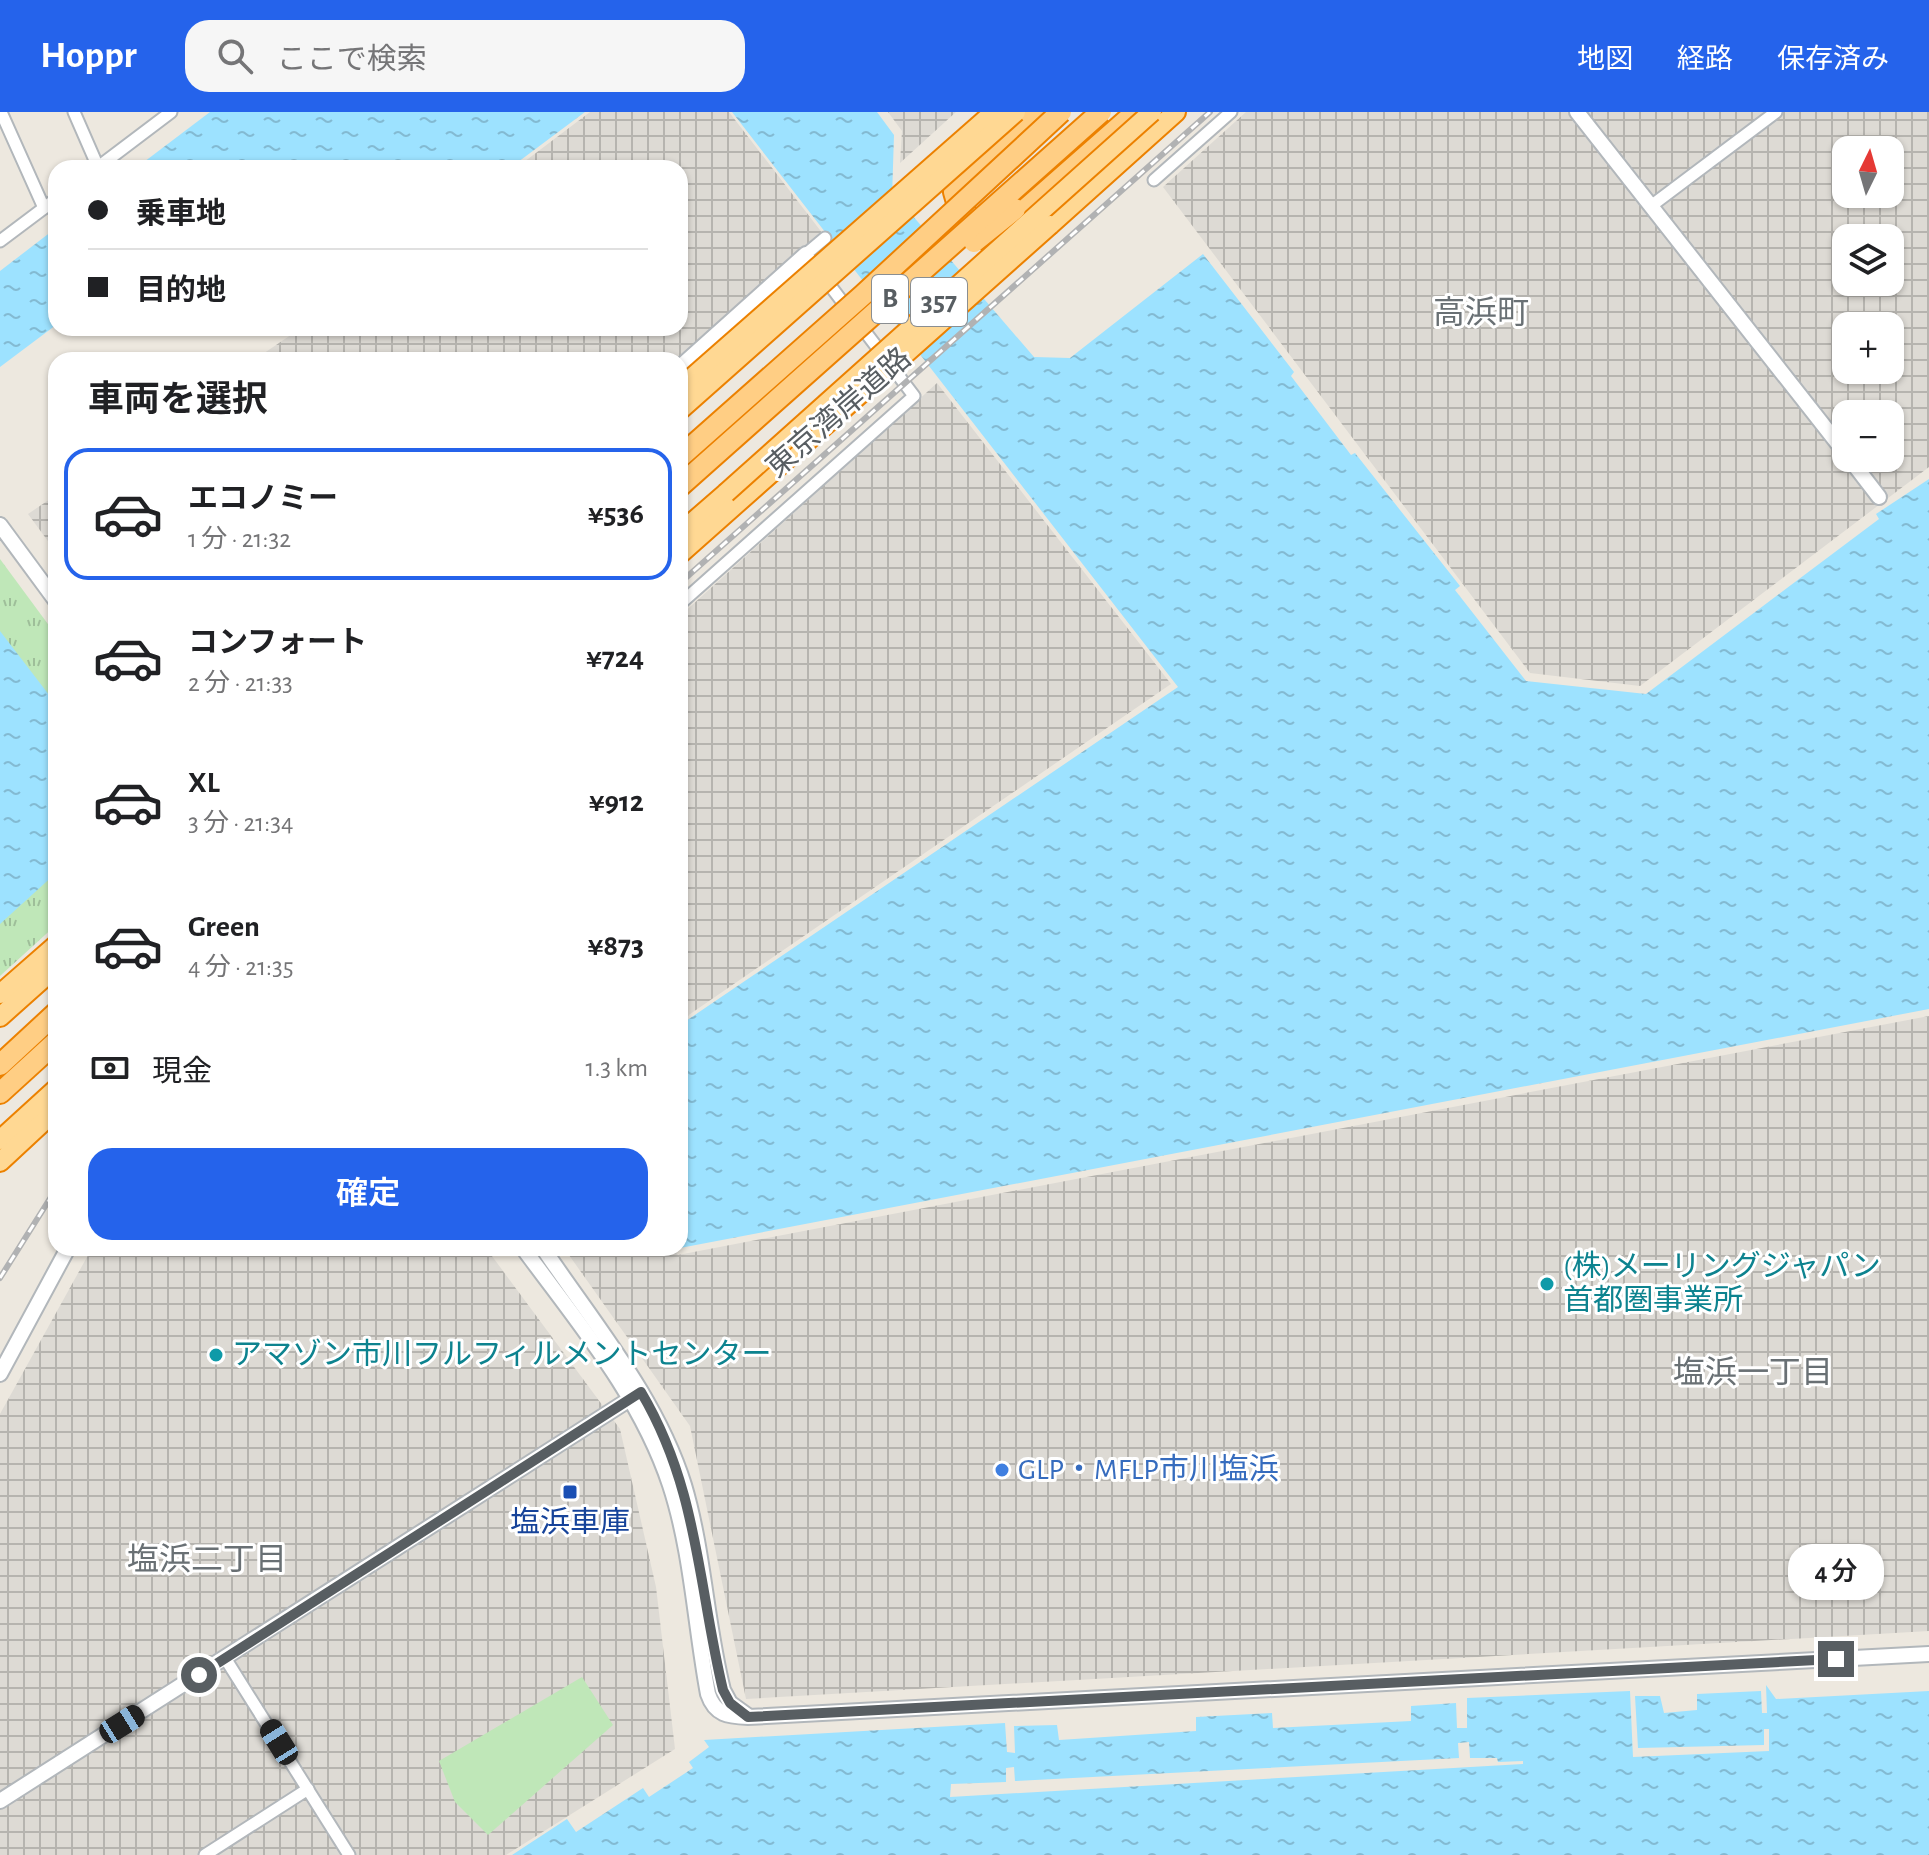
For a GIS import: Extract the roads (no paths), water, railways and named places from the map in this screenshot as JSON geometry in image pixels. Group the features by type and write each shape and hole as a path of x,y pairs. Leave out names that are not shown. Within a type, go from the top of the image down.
{"highway":[{"path":"688,403 1016,112"},
{"path":"1038,112 968,174 954,192 958,206 988,234 1003,229 1136,112"},
{"name":"B","path":"688,450 914,249 1061,112"},
{"name":"B","path":"688,479 1101,112"},
{"path":"863,323 908,298 1125,112"},
{"name":"東京湾岸道路","path":"688,545 843,387 1152,112"},
{"name":"東京湾岸道路","path":"688,528 731,498 1050,225 1176,112"},
{"path":"826,282 845,255 992,114"},
{"path":"688,381 992,114"},
{"path":"843,387 911,339 1050,225"},
{"path":"0,994 48,952"},
{"path":"0,1017 48,974"},
{"path":"0,1093 8,1072 48,1023"},
{"path":"8,1072 48,1047"},
{"path":"8,1072 48,1053"},
{"path":"0,1140 48,1096"},
{"path":"0,1162 48,1117"}],"street":[{"path":"1,112 44,208"},
{"path":"74,112 95,160"},
{"path":"147,112 153,126"},
{"path":"108,160 171,112"},
{"path":"1154,180 1231,112"},
{"path":"1577,112 1832,437"},
{"path":"1651,206 1776,112"},
{"path":"0,241 48,205"},
{"path":"688,360 825,238"},
{"path":"688,597 914,396 806,254"},
{"path":"1859,472 1879,497"},
{"path":"0,525 48,590"},
{"path":"0,1374 64,1256"},
{"path":"530,1256 570,1300 597,1338 675,1461 688,1501 726,1697 748,1717"},
{"path":"547,1256 570,1300"},
{"path":"0,1801 636,1396"},
{"path":"636,1396 676,1505 702,1664 714,1708 724,1715 748,1717 1929,1654"},
{"path":"225,1658 349,1855"},
{"path":"702,1664 718,1662"},
{"path":"205,1855 308,1789"}],"water":[{"path":"210,112 585,112 521,160 147,160"},
{"path":"732,112 877,112 894,135 892,198 912,215 1034,357 1070,358 1203,254 1294,372 1291,376 1351,455 1355,453 1460,586 1455,590 1526,681 1646,694 1879,519 1876,514 1929,479 1929,1009 688,1246 688,1020 1178,687"},
{"path":"48,234 48,331 0,367 0,271"},
{"path":"0,631 48,694 48,880 0,924"},
{"path":"1766,1685 1776,1699 1929,1691 1929,1855 512,1855 567,1819 576,1832 643,1788 649,1797 693,1768 689,1762 709,1747 704,1740 1005,1723 1007,1752 1015,1753 1014,1726 1057,1725 1059,1740 1196,1731 1196,1717 1272,1713 1273,1728 1411,1721 1411,1706 1456,1703 1457,1728 1467,1728 1467,1698 1630,1691 1633,1757 1769,1751 1769,1729 1764,1729 1764,1745 1638,1748 1635,1696 1660,1696 1664,1713 1697,1710 1697,1694 1761,1691 1762,1713 1767,1713"}],"railway":[{"path":"688,576 1210,112"},
{"path":"0,1278 48,1202"}],"place":[{"name":"(株)メーリングジャパン 首都圏事業所","path":"1547,1284"},
{"name":"アマゾン市川フルフィルメントセンター","path":"216,1355"},
{"name":"GLP・MFLP市川塩浜","path":"1002,1470"},
{"name":"塩浜車庫","path":"570,1492"}],"district":[{"name":"高浜町","path":"1481,313"},
{"name":"塩浜一丁目","path":"1753,1373"},
{"name":"塩浜二丁目","path":"207,1560"}]}
